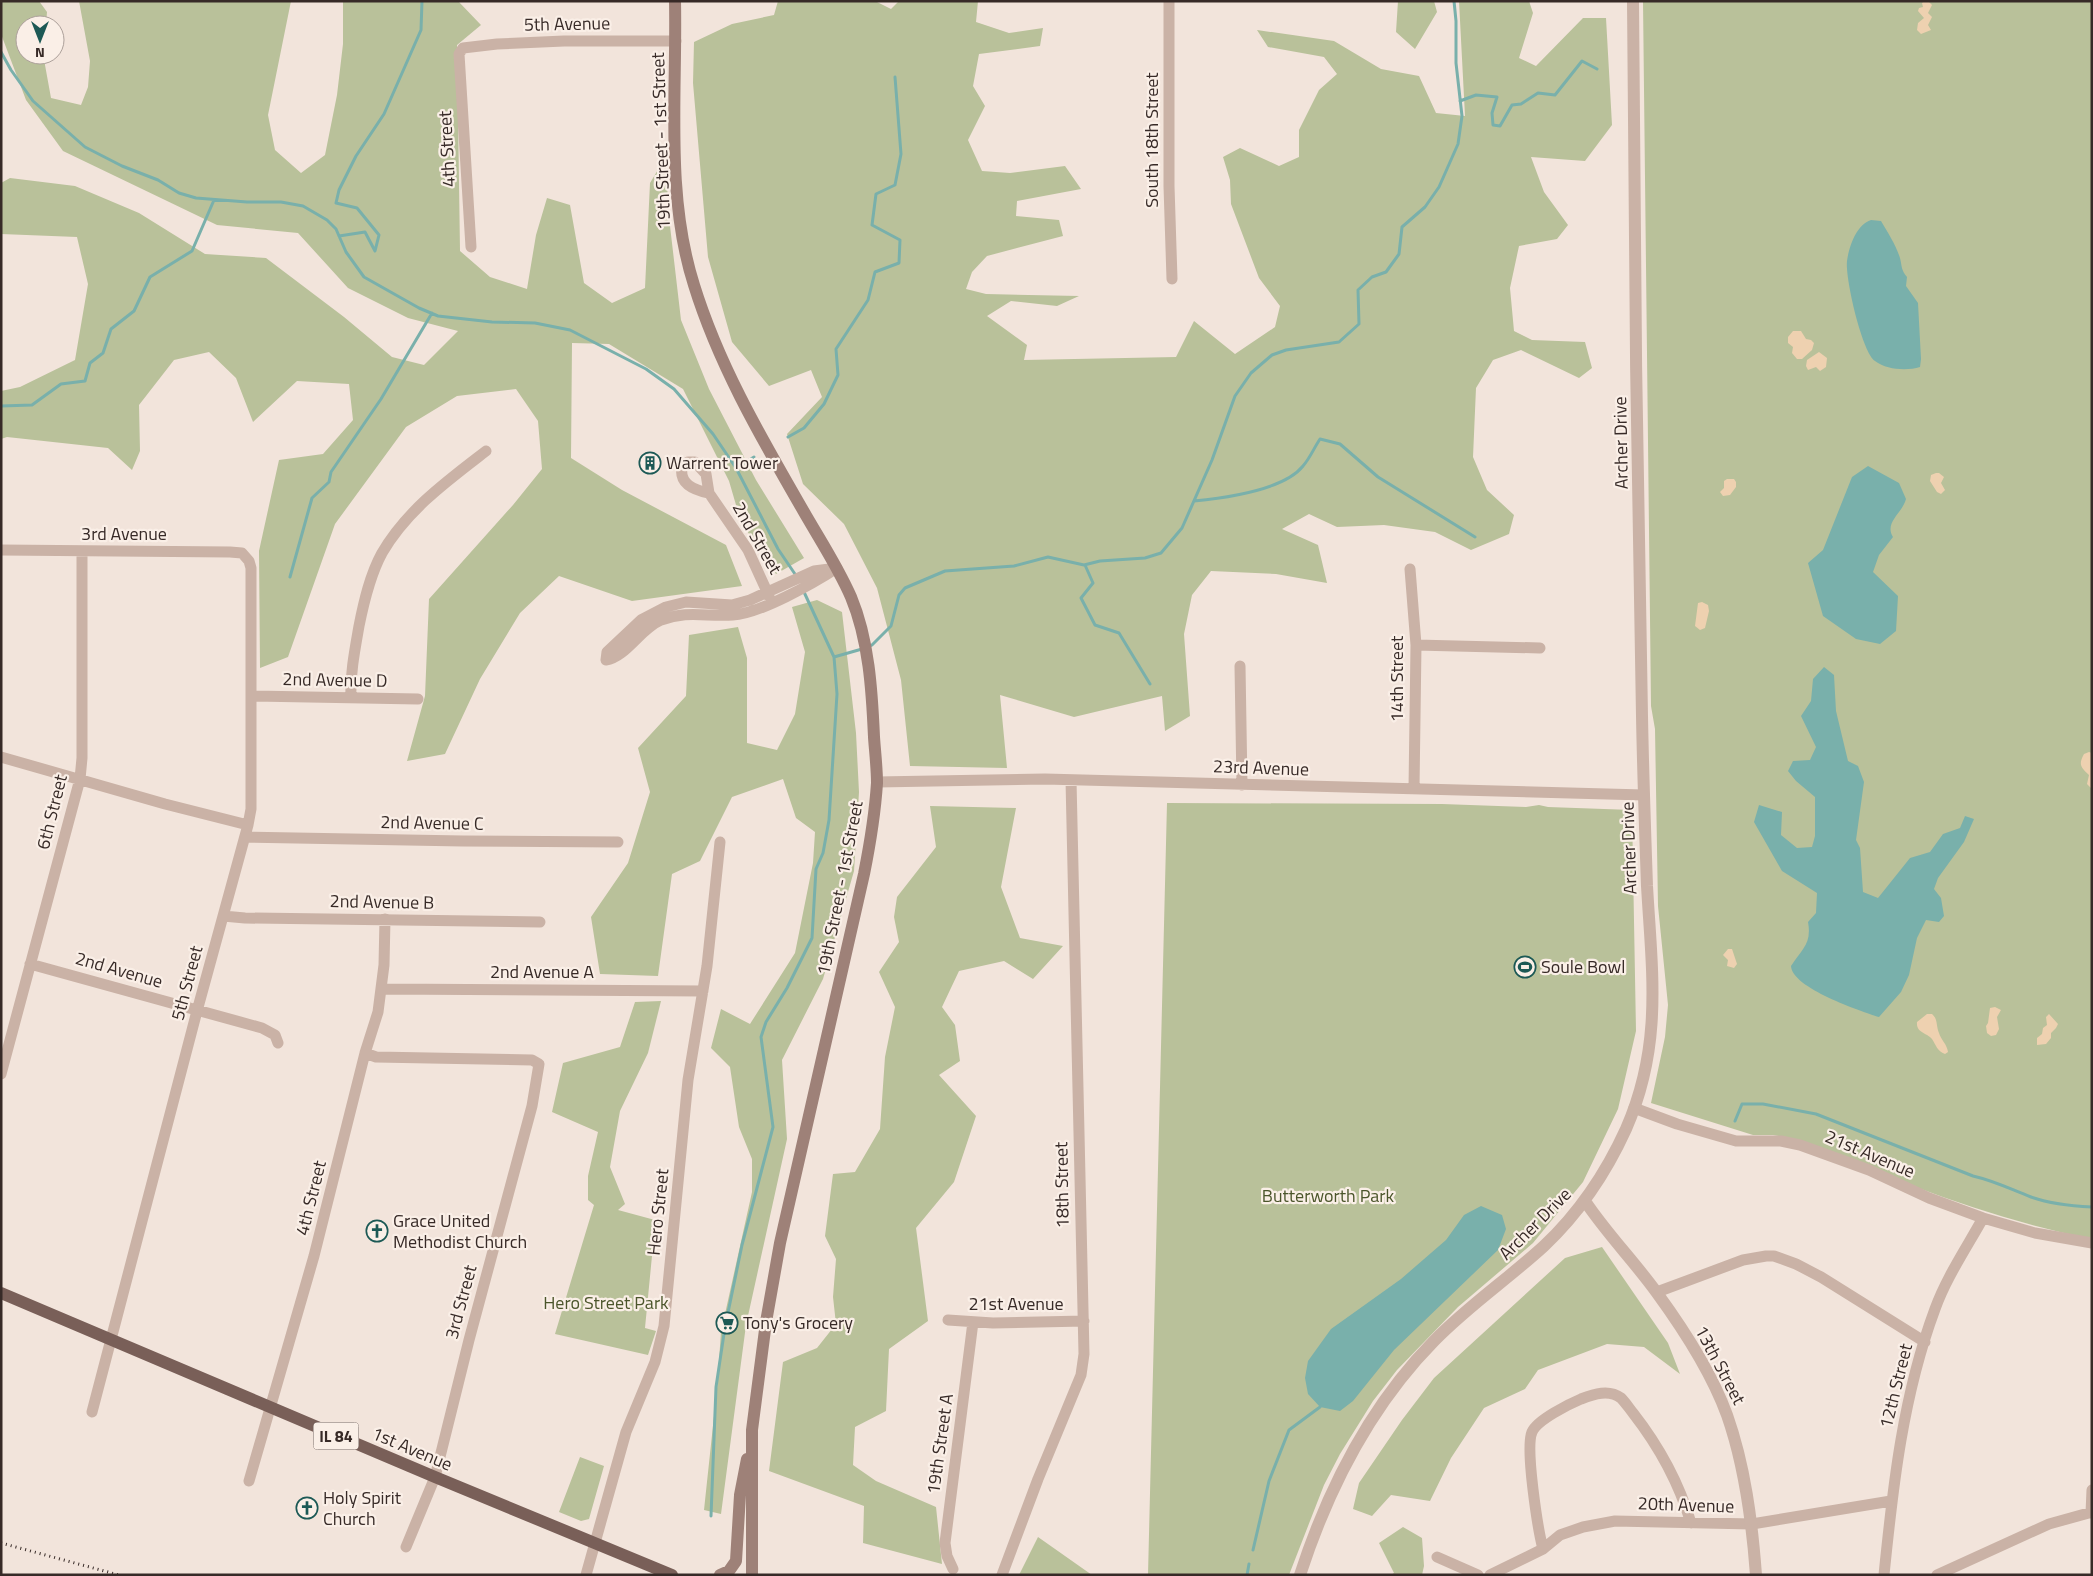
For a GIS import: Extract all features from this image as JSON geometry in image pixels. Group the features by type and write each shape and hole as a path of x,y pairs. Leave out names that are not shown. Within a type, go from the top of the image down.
{"main road":[{"name":"19th Street - 1st Street","path":"675,1 676,169 680,230 694,285 717,346 749,416 837,568 852,599 865,648 870,678 877,782 872,835 864,874 780,1243 766,1322 752,1430 752,1575"},
{"name":"1st Avenue","path":"1,1294 672,1575"},
{"path":"720,1575 729,1571 736,1561 740,1495 752,1430"}],"street":[{"name":"South 18th Street","path":"1170,1 1169,176 1172,279"},
{"name":"Archer Drive","path":"1300,1575 1324,1506 1338,1476 1377,1412 1432,1343 1547,1243 1585,1200 1606,1168 1634,1108 1647,1065 1654,1011 1644,795 1633,1"},
{"name":"5th Avenue","path":"461,50 467,46 564,41 676,41"},
{"name":"4th Street","path":"461,50 459,54 471,247"},
{"path":"351,698 356,643 365,597 382,554 397,532 427,498 486,452"},
{"name":"2nd Street","path":"709,493 748,550 772,602"},
{"name":"3rd Avenue","path":"1,550 230,552 242,553 246,557"},
{"name":"6th Street","path":"1,1074 80,779 82,758 82,551"},
{"name":"5th Street","path":"92,1412 251,809 251,568 246,557"},
{"path":"837,568 815,582 744,614 731,616 689,613 669,617 646,629 615,658 606,660 606,652 641,620 666,607 686,602 732,606 750,600 766,591 814,571 837,568"},
{"name":"14th Street","path":"1410,570 1416,645 1414,790"},
{"path":"1416,645 1540,648"},
{"path":"1240,666 1242,785"},
{"name":"2nd Avenue D","path":"251,696 418,699"},
{"path":"1,757 165,804 248,825"},
{"name":"23rd Avenue","path":"877,782 1071,780 1644,795"},
{"name":"18th Street","path":"1002,1575 1038,1479 1081,1376 1084,1354 1071,780"},
{"name":"2nd Avenue C","path":"245,837 463,842 618,842"},
{"name":"Hero Street","path":"586,1575 626,1432 655,1362 664,1326 688,1080 703,991 720,842"},
{"name":"2nd Avenue B","path":"223,916 244,918 540,922"},
{"name":"4th Street","path":"249,1481 314,1256 365,1053 378,1012 382,989 385,919"},
{"name":"2nd Avenue","path":"30,964 262,1028 275,1035 278,1043"},
{"name":"2nd Avenue A","path":"382,989 703,991"},
{"name":"3rd Street","path":"365,1053 376,1057 532,1060 539,1064 532,1106 469,1340 435,1477 406,1547"},
{"name":"21st Avenue","path":"1634,1108 1677,1124 1736,1141 1781,1141 1809,1148 1869,1170 1929,1198 1983,1218 2035,1233 2092,1243"},
{"name":"13th Street","path":"1585,1200 1604,1228 1656,1292 1699,1357 1713,1383 1727,1414 1740,1462 1752,1524 1756,1575"},
{"name":"12th Street","path":"1884,1575 1892,1501 1908,1395 1935,1308 1983,1218"},
{"path":"1656,1292 1755,1256 1774,1256 1796,1264 1821,1277 1925,1342"},
{"name":"21st Avenue","path":"948,1320 973,1322 1084,1321"},
{"name":"19th Street A","path":"953,1569 947,1556 945,1543 973,1322"},
{"path":"1543,1549 1538,1531 1530,1457 1529,1443 1532,1431 1540,1423 1567,1406 1593,1394 1606,1393 1621,1398 1648,1432 1682,1495 1691,1523"},
{"path":"1937,1575 2049,1524 2091,1513 2092,1490"},
{"name":"20th Avenue","path":"1490,1575 1543,1549 1560,1535 1593,1524 1615,1521 1752,1524 1892,1501"},
{"path":"1437,1557 1478,1575"}],"green space":[{"path":"1,1 39,1 47,12 47,15 15,15 15,65 45,65 51,98 81,105 88,87 90,61 79,1 291,1 268,115 275,150 301,173 325,155 337,95 343,44 343,1 458,1 481,25 457,45 460,251 490,277 527,289 536,235 547,198 570,205 584,283 612,303 645,288 650,183 665,158 670,226 681,320 709,389 756,480 804,558 776,574 741,522 729,481 683,389 609,344 572,343 571,458 622,490 726,545 742,586 632,601 559,576 520,613 480,679 445,754 407,761 425,696 429,599 513,505 542,469 538,421 516,389 457,396 406,427 335,524 288,657 260,668 259,551 279,460 323,454 353,420 349,384 297,381 253,422 236,378 209,352 174,360 139,405 140,451 132,470 108,448 7,437 1,439 1,391 20,387 75,360 88,284 77,237 1,234 1,183 10,178 75,186 139,213 205,254 266,258 344,317 392,357 424,365 458,331 408,318 348,288 298,233 217,225 63,151 26,100 1,34"},
{"path":"778,1 875,1 891,9 899,1 978,1 976,22 1009,33 1043,28 1040,46 979,54 973,86 985,106 968,140 982,171 1010,173 1065,166 1081,189 1017,201 1016,216 1059,220 1063,236 987,256 972,272 966,289 986,294 1079,296 1057,306 1011,301 987,316 1027,345 1024,360 1176,357 1194,321 1235,354 1275,327 1280,306 1259,278 1231,204 1230,180 1223,157 1240,148 1279,166 1299,157 1299,130 1319,90 1337,74 1324,57 1268,47 1257,30 1334,41 1381,69 1419,76 1436,113 1465,116 1459,1 1529,1 1533,13 1519,58 1536,66 1583,18 1606,18 1612,125 1585,161 1531,157 1544,192 1568,225 1557,239 1519,246 1510,288 1514,331 1532,340 1585,342 1592,368 1579,378 1521,350 1493,360 1476,388 1473,457 1487,490 1514,515 1509,534 1471,550 1435,532 1384,525 1337,527 1309,514 1282,529 1318,545 1327,583 1276,574 1211,571 1192,595 1184,634 1190,716 1165,731 1162,696 1074,717 1000,695 1007,768 910,766 901,680 877,588 844,524 803,484 787,434 822,397 811,370 769,386 732,342 708,257 693,83 694,42 732,24 774,15"},
{"path":"1398,1 1434,1 1437,12 1415,49 1396,32"},
{"path":"1643,1 2092,1 2092,1239 2053,1231 1978,1209 1904,1183 1794,1139 1773,1135 1753,1135 1651,1103 1665,1037 1668,1005 1658,906 1655,729 1651,706"},
{"path":"817,600 842,612 856,733 859,792 854,871 823,979 782,1060 787,1139 746,1325 721,1514 704,1510 721,1332 752,1192 752,1159 739,1127 730,1067 711,1048 721,1009 750,1024 795,953 813,863 815,832 796,818 783,779 732,797 700,861 672,874 658,976 600,974 591,917 628,863 650,792 638,748 686,696 689,635 738,627 747,658 747,743 777,750 795,714 805,652 792,607"},
{"name":"Butterworth Park","path":"1167,803 1442,804 1526,807 1539,805 1548,807 1632,810 1636,1031 1618,1109 1583,1182 1533,1243 1458,1307 1397,1370 1373,1401 1340,1454 1324,1485 1289,1575 1148,1575"},
{"path":"930,806 1016,808 1001,887 1020,938 1063,946 1033,979 1004,961 959,971 942,1007 955,1025 960,1061 939,1075 976,1116 954,1182 916,1228 928,1321 889,1349 886,1411 855,1427 853,1465 876,1481 936,1507 942,1564 863,1543 864,1506 769,1471 783,1362 817,1348 836,1324 833,1297 836,1259 825,1236 833,1174 855,1172 880,1129 885,1057 895,1007 879,972 899,942 894,917 897,897 936,847"},
{"name":"Hero Street Park","path":"661,1001 648,1053 620,1111 610,1167 625,1204 618,1210 666,1223 655,1225 645,1328 656,1331 648,1355 555,1334 594,1205 588,1200 588,1176 598,1132 552,1112 563,1063 620,1047 635,1002"},
{"path":"1602,1247 1668,1343 1680,1374 1644,1347 1607,1344 1538,1370 1525,1389 1484,1408 1451,1458 1430,1501 1391,1495 1372,1516 1353,1509 1359,1483 1402,1420 1434,1378 1565,1258"},
{"path":"580,1457 604,1466 589,1519 581,1521 559,1512"},
{"path":"1403,1527 1422,1538 1424,1566 1422,1575 1391,1575 1394,1573 1379,1543"},
{"path":"1038,1537 1092,1575 1019,1575"}],"sand":[{"path":"1928,1 1932,5 1928,13 1932,17 1928,25 1931,30 1921,34 1917,30 1918,23 1924,18 1918,11 1919,8 1923,7 1922,3"},
{"path":"1793,331 1801,331 1806,339 1814,343 1812,350 1802,359 1797,359 1792,353 1793,347 1788,343 1788,337"},
{"path":"1819,352 1827,358 1826,367 1820,371 1816,367 1808,370 1806,366 1807,360"},
{"path":"1936,473 1944,477 1941,483 1945,490 1941,494 1937,492 1930,481 1931,475"},
{"path":"1734,479 1736,487 1730,495 1723,496 1720,492 1724,488 1724,481"},
{"path":"1702,602 1708,605 1709,611 1705,628 1700,630 1695,626 1698,603"},
{"path":"2092,753 2092,789 2087,784 2089,775 2082,768 2081,763 2084,754"},
{"path":"1728,949 1732,949 1737,964 1734,968 1727,966 1728,960 1723,955"},
{"path":"1995,1007 2001,1010 1997,1017 1999,1029 1996,1035 1991,1036 1987,1033 1986,1026 1990,1008"},
{"path":"1927,1014 1932,1014 1935,1018 1948,1052 1945,1054 1938,1050 1932,1039 1917,1026 1917,1022"},
{"path":"2049,1014 2058,1024 2046,1044 2037,1045 2037,1038 2042,1034 2043,1028 2047,1025 2046,1017"}],"water":[{"path":"1871,220 1881,221 1892,239 1907,277 1906,286 1918,303 1920,367 1897,369 1875,361 1870,355 1860,330 1849,283 1847,261 1849,249 1857,231"},
{"path":"1868,466 1899,483 1906,499 1892,522 1891,532 1893,537 1879,555 1873,572 1898,596 1896,631 1880,644 1856,639 1823,616 1808,563 1823,550 1852,477"},
{"path":"1824,667 1834,675 1836,711 1848,761 1858,766 1864,782 1856,840 1860,848 1863,892 1878,898 1910,858 1930,852 1943,834 1960,828 1965,816 1974,819 1964,842 1938,878 1934,889 1941,898 1944,916 1939,922 1926,920 1917,938 1909,975 1901,992 1879,1017 1857,1010 1814,990 1794,974 1791,966 1809,936 1808,922 1816,913 1817,893 1782,871 1754,822 1759,805 1782,812 1781,835 1797,848 1812,847 1815,836 1815,797 1796,781 1788,771 1793,761 1810,760 1816,747 1801,716 1811,701 1813,679"},
{"path":"1481,1206 1502,1215 1506,1229 1498,1250 1394,1350 1353,1401 1340,1411 1320,1407 1308,1394 1305,1378 1308,1361 1331,1329 1401,1279 1446,1240 1464,1215"}],"waterway":[{"path":"339,236 365,232 375,251 379,235 357,208 336,203 339,190 356,156 384,114 421,30 422,1"},
{"path":"868,647 891,626 899,595 905,588 945,571 1014,566 1048,557 1084,565 1100,561 1145,558 1161,553 1182,528 1212,460 1235,396 1251,373 1272,355 1286,350 1339,342 1359,324 1358,290 1372,277 1386,272 1399,254 1402,227 1425,207 1439,187 1458,144 1462,116 1456,63 1454,1"},
{"path":"1,52 33,101 85,147 122,166 158,180 179,193 196,198 247,202 281,202 303,206 327,220 336,229 346,252 364,277 419,308 438,316 492,322 535,323 570,330 646,369 674,389 713,434 736,468 778,549 797,577"},
{"path":"1460,101 1476,95 1497,97 1492,113 1493,125 1500,126 1512,105 1521,104 1538,93 1555,95 1582,61 1597,69"},
{"path":"788,437 804,428 824,404 838,375 836,349 868,300 875,272 899,263 900,240 872,225 876,194 895,185 901,154 895,77"},
{"path":"1,406 32,405 61,384 85,381 90,363 103,353 111,329 134,311 150,277 192,251 214,200"},
{"path":"290,577 312,498 329,482 331,472 381,399 432,313"},
{"path":"1194,501 1237,495 1268,487 1282,481 1303,466 1320,439 1340,444 1378,477 1475,537"},
{"path":"736,468 754,457"},
{"path":"1085,565 1093,583 1081,598 1095,625 1119,633 1150,684"},
{"path":"711,1516 716,1387 725,1327 742,1245 773,1127 761,1037 766,1022 787,988 812,938 816,869 823,853 829,820 837,694 834,657 804,592"},
{"path":"834,657 862,649"},
{"path":"1735,1121 1742,1104 1763,1104 1816,1114 2031,1197 2061,1204 2092,1207"},
{"path":"1253,1550 1269,1481 1289,1430 1320,1407"},
{"path":"1247,1575 1249,1564"}],"railway":[{"path":"1,1543 119,1575"}],"place":[{"name":"Warrent Tower","path":"650,463"},
{"name":"Soule Bowl","path":"1525,967"},
{"name":"Grace United Methodist Church","path":"377,1231"},
{"name":"Tony's Grocery","path":"727,1323"},
{"name":"Holy Spirit Church","path":"307,1508"}]}
